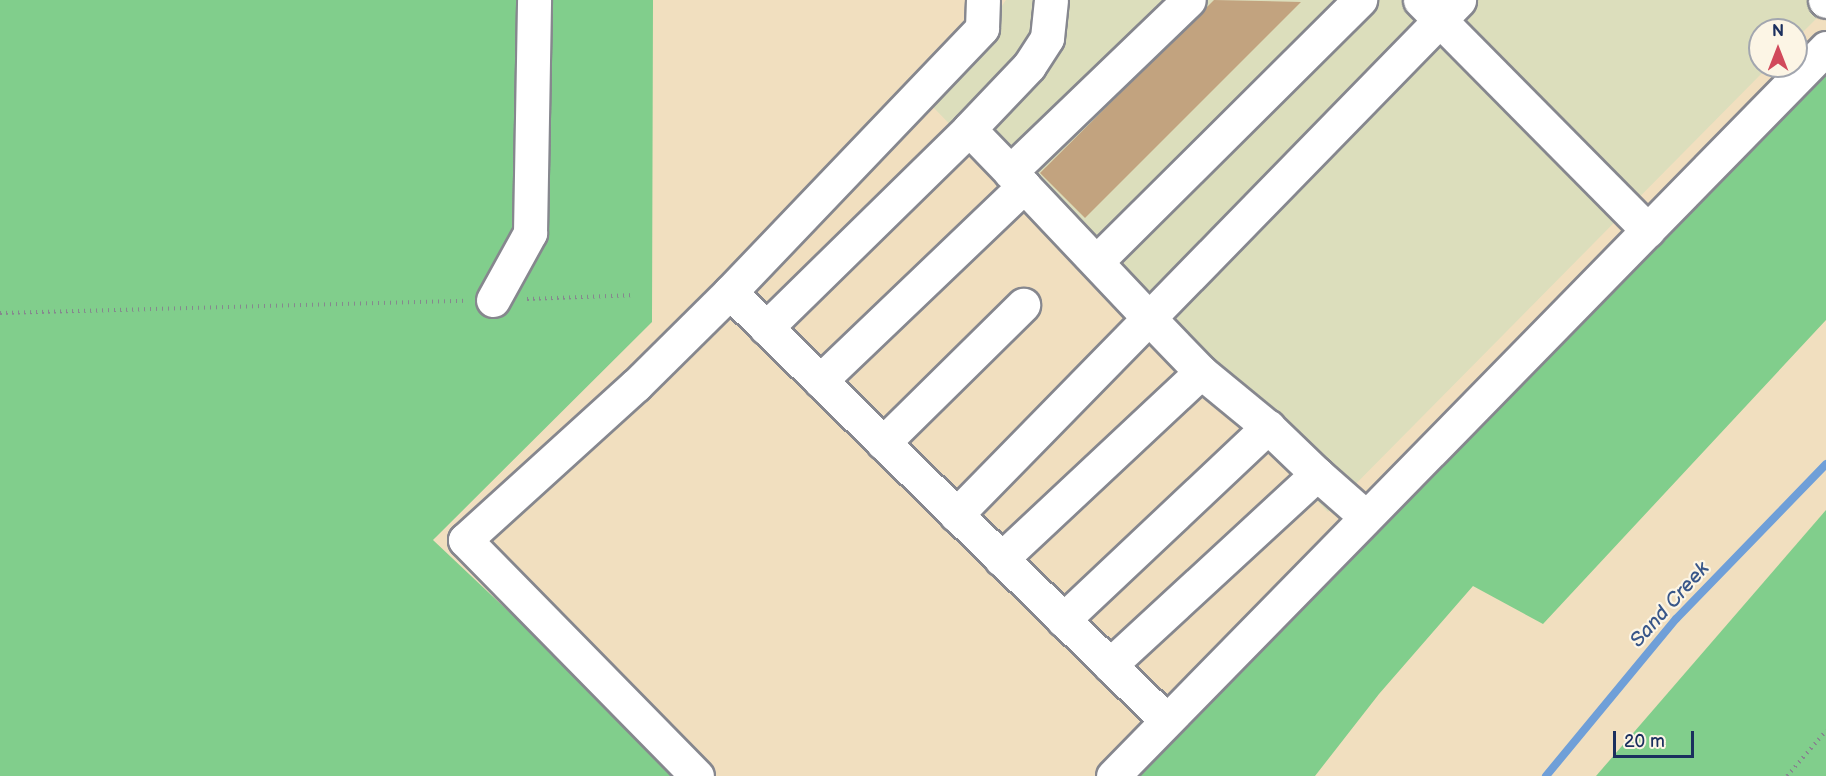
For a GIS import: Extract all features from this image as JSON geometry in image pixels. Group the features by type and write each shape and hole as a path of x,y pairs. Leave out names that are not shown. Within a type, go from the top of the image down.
{"lane":[{"path":"493,300 530,233 534,0"},
{"path":"697,776 465,540 636,385 730,292 982,28 983,0"},
{"path":"766,328 969,129 1029,66 1047,38 1051,0"},
{"path":"820,381 1189,0"},
{"path":"1097,261 1360,0"},
{"path":"956,515 1149,318 1439,6 1648,230"},
{"path":"1113,776 1826,48"},
{"path":"969,129 1201,372 1268,428 1366,517"},
{"path":"730,292 1167,721"},
{"path":"883,443 1023,305"},
{"path":"1001,559 1201,372"},
{"path":"1063,620 1268,428"},
{"path":"1110,665 1317,474"}],"path":[{"path":"0,313 635,295"},
{"path":"1787,776 1826,731"}],"shaded area":[{"path":"1006,0 1826,0 1826,9 1808,27 1808,18 1748,18 1748,78 1757,78 1328,512 933,107"}],"green space":[{"path":"0,0 653,0 652,322 433,540 683,776 0,776"},
{"path":"1826,48 1826,320 1543,624 1473,586 1379,694 1315,776 1113,776 1797,78 1808,78 1808,66"},
{"path":"1826,510 1826,776 1596,776"}],"building":[{"path":"1214,0 1301,2 1085,218 1040,173"}],"waterway":[{"name":"Sand Creek","path":"1546,776 1676,619 1826,464"}]}
